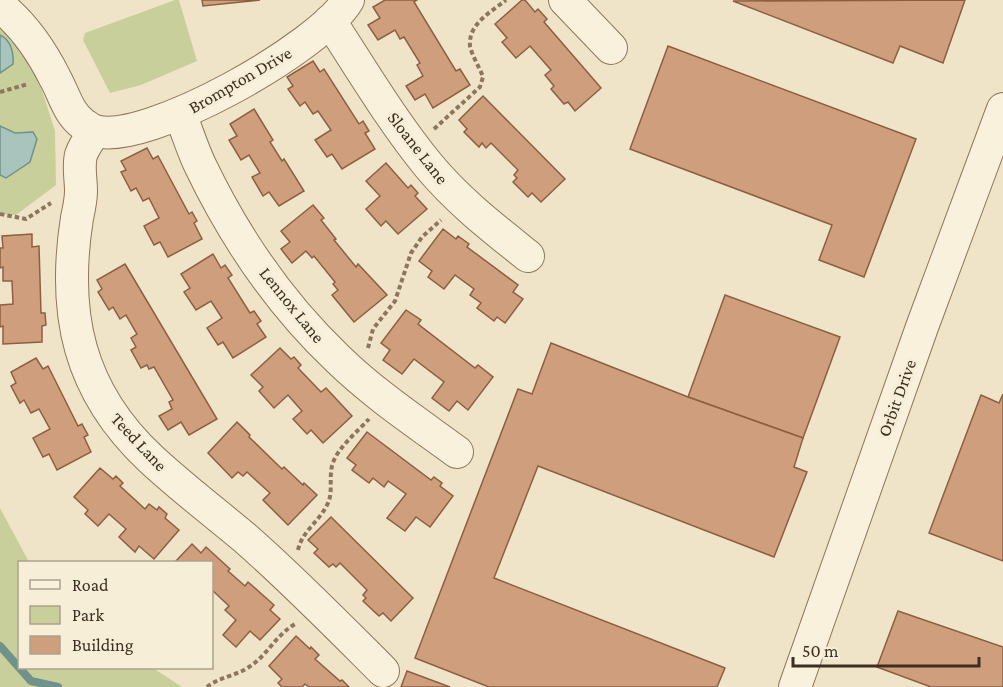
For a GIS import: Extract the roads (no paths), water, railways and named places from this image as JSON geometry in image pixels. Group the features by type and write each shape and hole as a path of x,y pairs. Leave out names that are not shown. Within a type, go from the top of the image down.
{"street":[{"path":"565,0 611,48"},
{"path":"0,6 14,17 38,46 74,117 95,131"},
{"name":"Brompton Drive","path":"95,131 125,130 180,114 208,102 270,67 339,11"},
{"name":"Sloane Lane","path":"339,11 394,120 429,167 462,201 528,256"},
{"name":"Orbit Drive","path":"795,687 922,327 1003,109"},
{"name":"Lennox Lane","path":"180,114 200,164 227,215 258,264 293,311 352,372 385,400 457,452"},
{"name":"Teed Lane","path":"95,131 82,153 80,165 81,194 71,257 71,295 75,328 98,393 118,424 150,459 248,541 383,671"}],"water":[{"path":"0,35 9,43 13,64 0,73"},
{"path":"0,126 15,133 33,132 37,139 30,162 6,178 0,175"}],"waterway":[{"path":"0,646 18,666"},
{"path":"20,669 31,681 58,687"}]}
